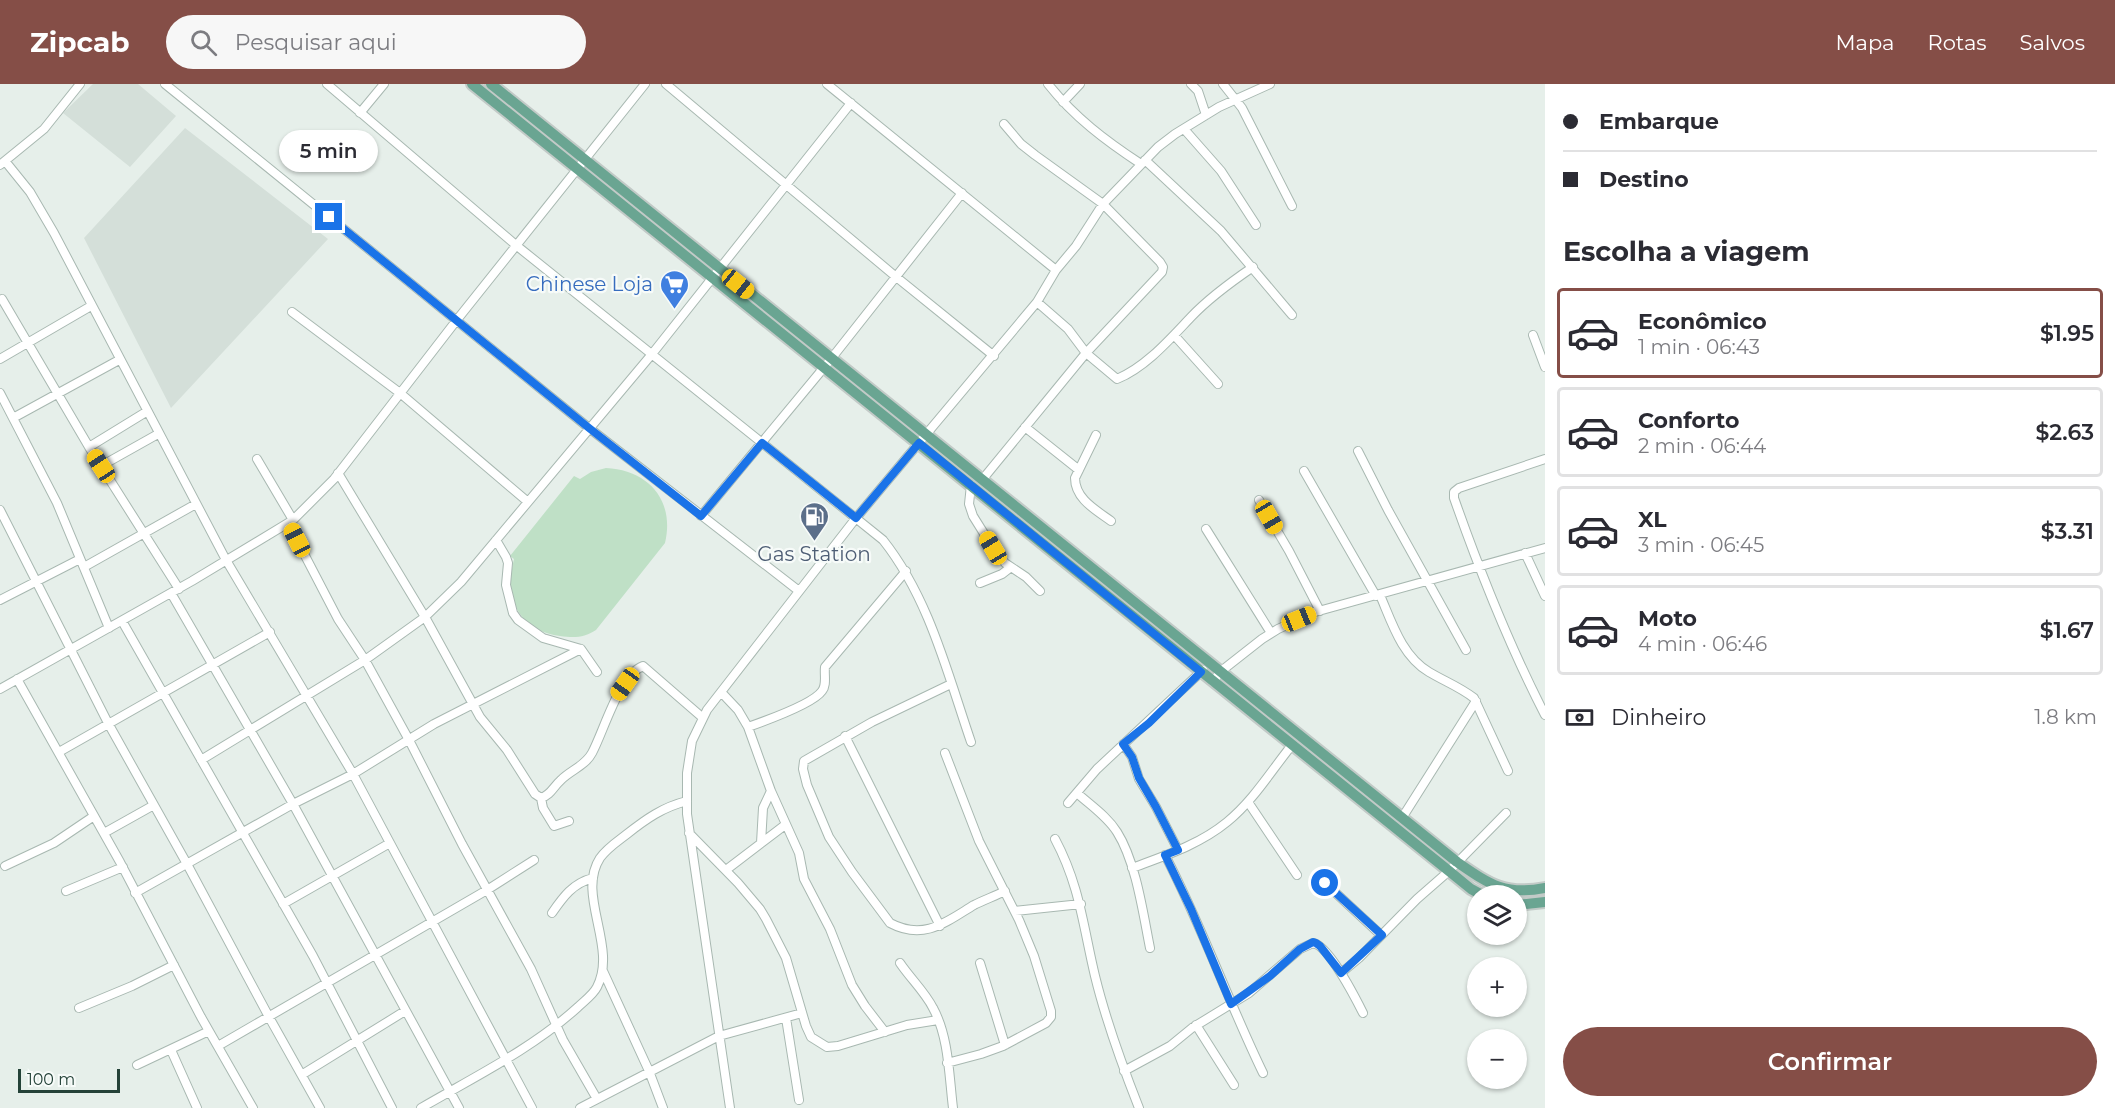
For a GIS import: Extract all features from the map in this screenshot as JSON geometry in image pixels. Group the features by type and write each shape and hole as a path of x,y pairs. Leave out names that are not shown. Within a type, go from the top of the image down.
{"main road":[{"path":"472,84 513,109 923,439 982,480 1035,530 1201,672 1467,886"},
{"path":"491,84 513,109"},
{"path":"923,439 971,485 1035,530 1209,663 1457,862 1482,880 1500,888 1518,892 1545,888"},
{"path":"1527,904 1545,902"}],"street":[{"path":"80,84 44,129 3,163 30,192 54,233 146,412 226,560 353,774 532,1108"},
{"path":"165,84 589,428 799,591"},
{"path":"327,84 517,246 883,540 906,571 934,630 971,742"},
{"path":"360,113 384,84"},
{"path":"0,689 171,593 291,521 312,502 338,473 645,84"},
{"path":"666,84 994,356"},
{"path":"827,84 1056,270"},
{"path":"1048,84 1063,102 1103,139 1143,162 1221,231 1292,315"},
{"path":"1063,102 1080,84"},
{"path":"1191,84 1198,91 1206,115"},
{"path":"1223,84 1235,99 1263,147 1292,206"},
{"path":"730,1108 689,833 687,773 693,741 703,718 856,518 1037,302 1056,270 1076,246 1102,204 1158,147 1206,115 1270,84"},
{"path":"201,760 365,660 425,616 461,582 652,354 851,104"},
{"path":"982,480 1086,353 1162,272 1160,262 1102,204 1021,144 1004,124"},
{"path":"1184,129 1221,171 1256,225"},
{"path":"701,516 827,363 962,193"},
{"path":"1037,302 1068,329 1086,353 1117,379 1141,364 1174,335 1213,295 1253,267"},
{"path":"2,300 89,447 179,588"},
{"path":"0,359 91,306"},
{"path":"292,312 400,393 528,502"},
{"path":"1174,335 1218,384"},
{"path":"1533,335 1545,367"},
{"path":"13,418 119,360"},
{"path":"0,393 57,503 109,628"},
{"path":"89,447 146,412"},
{"path":"1025,427 1079,470"},
{"path":"101,466 158,434"},
{"path":"1096,435 1075,478 1078,494 1111,521"},
{"path":"1358,451 1466,650"},
{"path":"257,459 291,521 338,619 365,660 531,969 563,1040 597,1099"},
{"path":"1545,459 1459,488 1454,492 1454,498 1478,565 1526,678 1545,716"},
{"path":"1304,471 1378,596 1408,653 1429,672 1466,691 1476,701 1508,771"},
{"path":"338,473 425,616 486,726 507,750 535,794 541,798 543,808 554,826 569,821"},
{"path":"971,485 969,504 973,516 993,548 1005,563 1040,591"},
{"path":"1259,500 1320,611"},
{"path":"84,567 196,504"},
{"path":"0,510 108,723 320,1108"},
{"path":"1206,529 1271,633"},
{"path":"496,540 508,563 506,585 513,613 543,638 581,650 597,672"},
{"path":"1213,682 1220,672 1271,633 1320,611 1545,548"},
{"path":"1525,552 1545,596"},
{"path":"0,600 80,558"},
{"path":"980,583 1002,574 1011,567"},
{"path":"748,728 806,702 823,691 825,667 906,571"},
{"path":"171,593 293,804 459,1108"},
{"path":"122,621 327,983 392,1108"},
{"path":"58,752 270,632"},
{"path":"135,893 293,804 353,774 473,703 581,650"},
{"path":"1068,803 1097,769 1149,723 1209,663"},
{"path":"541,798 548,796 556,784 584,764 591,754 616,698 640,667 643,666 703,718"},
{"path":"17,679 123,867 251,1107"},
{"path":"951,684 845,736 804,761 807,785 829,837 890,923 909,929 940,926 975,905 1005,891"},
{"path":"721,692 738,710 748,728 771,791 798,853 804,879 830,930 852,985 885,1032"},
{"path":"1402,818 1476,701"},
{"path":"845,736 940,926"},
{"path":"1123,744 1132,757 1139,778 1178,850"},
{"path":"1132,868 1201,840 1227,823 1248,802 1292,745"},
{"path":"945,753 979,841 1015,911 1034,956 1051,1011 1051,1017 1046,1023 1005,1045 981,1054 947,1062"},
{"path":"761,843 764,808 771,791"},
{"path":"1077,793 1111,823 1118,833 1132,868 1150,948"},
{"path":"421,1108 557,1026 596,989 603,971 603,954 593,878 600,859 613,845 654,813 687,801"},
{"path":"1248,802 1297,875"},
{"path":"104,833 154,805"},
{"path":"1341,973 1417,899 1449,872 1506,813"},
{"path":"5,866 54,843 94,816"},
{"path":"726,870 785,825"},
{"path":"689,833 760,909 786,958 802,1013 812,1037 827,1047 838,1046 907,1025 938,1020"},
{"path":"1055,839 1072,875 1096,978 1124,1071 1139,1108"},
{"path":"283,904 390,843"},
{"path":"1165,855 1263,1073"},
{"path":"218,1046 487,890 534,860"},
{"path":"66,891 123,867"},
{"path":"552,913 564,894 593,878"},
{"path":"1325,883 1382,935"},
{"path":"1015,911 1080,904"},
{"path":"1124,1071 1170,1046 1196,1025 1231,1004 1270,976 1300,949 1313,942 1320,946 1341,973 1363,1013"},
{"path":"900,963 933,1007 943,1033 954,1108"},
{"path":"980,963 1005,1045"},
{"path":"79,1008 132,986 174,965"},
{"path":"603,971 649,1071 663,1108"},
{"path":"303,1074 405,1011"},
{"path":"580,1108 719,1036 802,1013"},
{"path":"786,1018 799,1100"},
{"path":"1196,1025 1234,1085"},
{"path":"137,1065 209,1031"},
{"path":"171,1050 197,1108"}],"shaded area":[{"path":"93,84 138,84 176,116 130,167 63,113"},
{"path":"185,128 328,239 171,408 84,238"}],"green space":[{"path":"606,468 635,475 655,490 666,514 665,543 596,630 587,635 574,637 546,633 534,627 517,610 511,587 514,559 510,556 574,476 580,479 591,472"}],"place":[{"name":"Chinese Loja","path":"674,310"},
{"name":"Gas Station","path":"814,542"}],"route":[{"path":"329,217 701,516 762,443 856,518 919,443 1201,672 1149,723 1123,744 1132,757 1139,778 1178,850 1165,855 1206,942 1231,1004 1249,993 1300,949 1313,942 1320,946 1341,973 1382,935 1325,883"}]}
